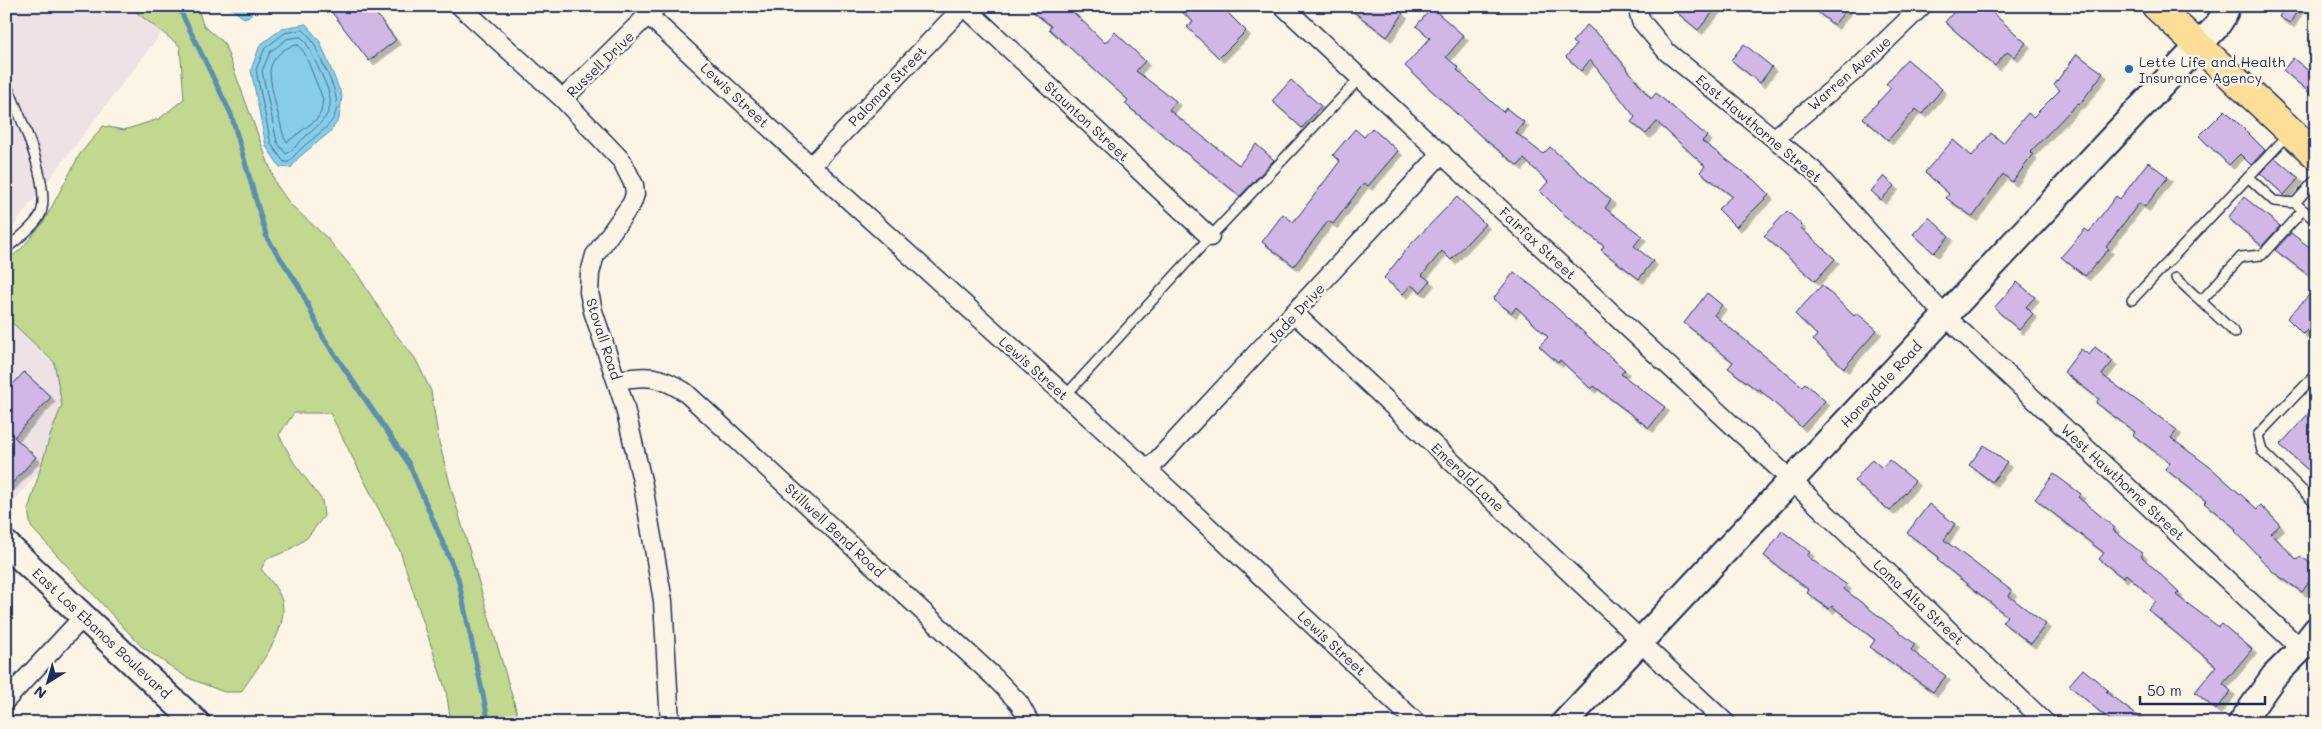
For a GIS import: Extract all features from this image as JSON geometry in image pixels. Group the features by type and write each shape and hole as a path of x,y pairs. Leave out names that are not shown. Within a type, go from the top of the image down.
{"main road":[{"path":"2156,6 2316,155"}],"street":[{"name":"Palomar Street","path":"811,166 964,6"},
{"name":"Staunton Street","path":"964,6 1210,237"},
{"name":"Fairfax Street","path":"1283,6 1791,480"},
{"name":"East Hawthorne Street","path":"1638,6 1641,21 1666,52 1813,170 1945,316"},
{"name":"Warren Avenue","path":"1775,138 1858,68 1922,6"},
{"name":"Honeydale Road","path":"1564,723 2216,27 2224,15 2227,6"},
{"name":"Stovall Road","path":"463,7 563,99 622,161 634,185 635,194 632,203 595,255 590,273 589,292 593,311 617,380 643,485 664,601 670,723"},
{"name":"Lewis Street","path":"653,11 811,166 1148,470 1417,723"},
{"name":"Russell Drive","path":"563,99 653,11"},
{"name":"Jade Drive","path":"1148,470 1295,314 1442,153"},
{"name":"Emerald Lane","path":"1295,314 1641,640 1644,646 1726,723"},
{"name":"West Hawthorne Street","path":"1945,316 2308,640"},
{"name":"Stillwell Bend Road","path":"617,380 642,376 657,377 671,382 686,392 994,677 1020,703 1030,723"},
{"name":"Loma Alta Street","path":"1791,480 2046,723"},
{"name":"East Los Ebanos Boulevard","path":"6,544 197,723"},
{"path":"6,700 84,616"},
{"path":"2241,723 2274,676 2308,640"}],"lane":[{"path":"1065,396 1210,237 1360,78"},
{"path":"6,83 31,144 44,202 39,218 6,250"},
{"path":"2132,300 2291,131"},
{"path":"2248,177 2274,201 2295,203 2316,221"},
{"path":"2295,203 2316,179"},
{"path":"2201,301 2241,257 2262,255 2303,210"},
{"path":"2176,278 2235,333"},
{"path":"2316,374 2258,435 2262,451 2316,504"}],"shaded area":[{"path":"6,6 182,6 6,236"},
{"path":"6,295 102,395 6,511"}],"green space":[{"path":"133,6 197,6 203,25 224,43 276,184 290,204 327,238 358,275 394,332 415,358 431,391 439,442 452,491 520,723 451,723 446,691 400,551 330,413 294,413 279,435 294,463 322,500 324,516 307,538 287,551 267,559 261,569 278,592 282,601 283,613 281,625 270,649 241,692 224,692 186,677 141,646 31,527 28,510 50,436 62,405 54,362 6,317 6,262 23,247 43,223 80,154 103,126 124,130 159,119 184,99 180,46 136,12"}],"water":[{"path":"228,6 256,6 250,16 244,18"},
{"path":"306,24 320,42 342,96 339,119 330,132 298,158 291,168 280,167 266,146 251,70 260,45 283,28"}],"building":[{"path":"327,6 370,6 396,40 369,61"},
{"path":"1026,6 1067,6 1105,43 1115,32 1145,61 1136,71 1176,101 1169,110 1239,165 1256,144 1274,160 1240,196 1125,104 1128,100 1049,29 1051,26"},
{"path":"1176,6 1221,6 1246,31 1219,58 1187,27 1193,22"},
{"path":"1346,6 1393,6 1403,14 1387,37"},
{"path":"1669,6 1718,6 1698,30"},
{"path":"1810,6 1849,6 1834,25"},
{"path":"1959,6 1985,6 2026,43 2014,57 2007,52 1995,66 1945,22"},
{"path":"2285,6 2300,6 2290,23 2279,17"},
{"path":"1432,8 1464,36 1446,57 1459,68 1457,70 1503,112 1506,108 1524,122 1516,133 1543,154 1550,147 1611,200 1605,208 1642,236 1634,246 1653,261 1639,279 1601,250 1604,246 1562,213 1540,191 1548,182 1524,159 1518,166 1482,137 1405,66 1430,38 1416,26"},
{"path":"1587,25 1603,39 1651,99 1656,93 1707,136 1702,141 1755,181 1769,195 1736,227 1718,209 1732,196 1700,172 1705,166 1657,122 1646,134 1631,122 1635,117 1590,60 1581,71 1566,57 1576,45 1572,42"},
{"path":"1744,44 1772,67 1760,83 1731,60"},
{"path":"2077,54 2103,73 2080,104 2078,103 2030,152 2033,155 2012,182 2003,174 1973,217 1946,198 1949,194 1925,172 1953,140 1972,156 1991,133 2003,143 2028,113 2033,117 2060,90 2054,85"},
{"path":"2293,58 2316,77 2316,98 2283,70"},
{"path":"1907,59 1942,89 1922,114 1916,109 1888,140 1863,118 1891,88 1886,84"},
{"path":"1291,80 1321,106 1302,128 1272,101"},
{"path":"2225,110 2265,150 2251,165 2240,154 2229,165 2199,136"},
{"path":"1372,128 1398,151 1368,186 1364,183 1333,224 1328,221 1294,266 1262,242 1283,214 1293,222 1300,214 1340,161 1333,155 1355,129 1364,137"},
{"path":"2275,158 2299,178 2284,195 2260,173"},
{"path":"2148,162 2168,177 2145,207 2139,203 2106,247 2109,249 2085,276 2061,257 2085,229 2089,232 2116,196 2120,199"},
{"path":"1884,176 1894,186 1881,200 1871,191"},
{"path":"1457,197 1485,224 1451,260 1442,251 1422,275 1430,281 1421,292 1411,285 1403,294 1384,278 1409,246"},
{"path":"2244,197 2280,226 2262,246 2228,218"},
{"path":"1787,211 1802,225 1800,227 1835,259 1815,281 1764,236"},
{"path":"1929,217 1949,236 1934,253 1913,234"},
{"path":"2291,233 2316,252 2316,281 2275,250"},
{"path":"1514,272 1536,289 1625,370 1621,374 1665,407 1649,428 1594,386 1591,389 1560,360 1558,363 1539,346 1548,337 1516,307 1512,313 1493,299"},
{"path":"2017,282 2035,297 2026,307 2033,314 2019,330 1994,308"},
{"path":"1822,285 1854,316 1857,313 1877,330 1844,368 1813,340 1817,335 1795,314"},
{"path":"2316,288 2316,321 2303,334 2287,318"},
{"path":"1707,293 1722,305 1714,315 1802,386 1805,383 1825,401 1801,427 1759,389 1757,390 1728,368 1733,362 1684,323"},
{"path":"2095,347 2113,361 2102,375 2177,430 2171,438 2210,467 2257,509 2261,505 2280,525 2271,533 2297,560 2300,556 2316,567 2316,572 2302,592 2273,572 2235,531 2236,529 2204,503 2206,501 2165,469 2170,463 2133,435 2135,432 2096,403 2099,399 2064,372 2081,349 2089,355"},
{"path":"24,372 51,397 14,437 36,457 6,490 6,392"},
{"path":"2316,405 2316,477 2280,445"},
{"path":"1984,445 2007,463 1992,482 1969,465"},
{"path":"1872,459 1882,468 1889,460 1915,481 1890,511 1854,481"},
{"path":"2054,474 2081,494 2078,497 2115,528 2113,530 2143,554 2141,556 2179,592 2176,595 2219,627 2222,624 2252,649 2223,684 2231,691 2216,710 2195,692 2216,666 2148,610 2156,601 2126,574 2123,578 2099,559 2104,553 2035,499"},
{"path":"1929,504 1955,524 1944,540 2012,591 2009,596 2046,624 2031,644 2002,622 2007,616 1937,560 1939,557 1907,533"},
{"path":"1782,531 1810,552 1807,556 1847,585 1844,589 1915,644 1911,650 1946,676 1933,692 1870,647 1875,640 1832,606 1829,609 1807,593 1809,590 1764,556"},
{"path":"2083,669 2108,690 2106,692 2147,723 2114,723 2100,712 2069,685"}],"waterway":[{"path":"178,6 231,114 267,238 299,286 323,337 409,464 458,578 489,723"}],"place":[{"name":"Lette Life and Health Insurance Agency","path":"2129,69"}]}
